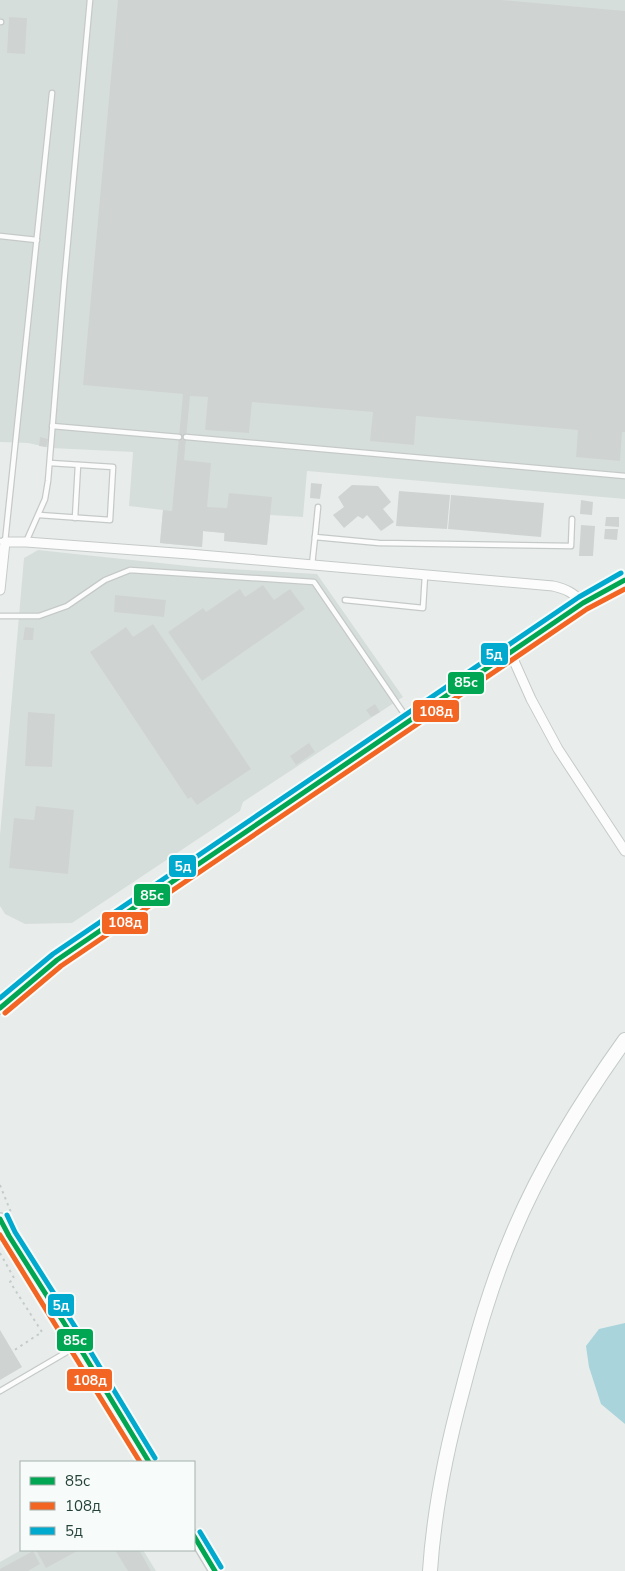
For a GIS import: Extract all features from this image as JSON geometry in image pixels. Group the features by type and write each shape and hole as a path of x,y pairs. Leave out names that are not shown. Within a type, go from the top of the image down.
{"main road":[{"path":"430,1571 437,1504 448,1452 474,1346 493,1285 513,1233 536,1185 594,1084 625,1040"}],"street":[{"path":"0,590 2,542 26,542 553,586 576,595 583,603"},
{"path":"0,1008 14,994 57,960 583,603 625,580"},
{"path":"510,652 531,699 558,748 625,850"},
{"path":"0,1219 148,1461"},
{"path":"195,1538 216,1571"}],"lane":[{"path":"26,542 45,499 48,481 90,0"},
{"path":"2,542 52,93"},
{"path":"0,236 37,240"},
{"path":"52,426 179,437"},
{"path":"186,437 625,476"},
{"path":"39,515 110,520 113,467 50,463"},
{"path":"75,518 78,465"},
{"path":"312,565 318,507"},
{"path":"315,537 379,543 571,546 572,520"},
{"path":"0,616 39,616 67,606 105,580 130,570 314,582 409,721"},
{"path":"345,600 423,608 425,575"},
{"path":"0,1391 78,1345"}],"path":[{"path":"0,1185 1,1191 5,1196"},
{"path":"0,1253 14,1278 10,1282 42,1332 13,1351"}],"shaded area":[{"path":"0,0 625,0 625,499 307,471 303,517 270,515 267,545 224,541 224,533 203,531 202,547 160,543 163,510 129,506 133,452 51,448 28,443 0,442"},
{"path":"38,550 198,567 317,574 403,697 243,802 240,811 72,923 25,924 5,914 0,906 0,835 24,558"},
{"path":"20,1551 144,1551 156,1571 0,1571 0,1562"}],"water":[{"path":"625,1323 625,1424 601,1404 589,1367 586,1346 599,1329"}],"building":[{"path":"118,0 501,0 625,11 625,432 622,432 620,461 576,457 578,430 416,416 414,445 370,441 373,412 252,402 249,433 205,430 208,397 190,396 184,460 211,463 207,507 227,508 229,493 272,497 267,545 224,541 225,533 203,531 202,547 160,543 163,510 172,511 183,394 83,385"},
{"path":"9,17 27,18 25,54 7,53"},
{"path":"40,437 48,439 46,447 39,446"},
{"path":"311,483 322,484 320,499 310,498"},
{"path":"352,485 378,486 391,502 383,509 394,522 381,531 367,515 363,519 358,516 344,528 333,515 344,507 338,497"},
{"path":"399,491 450,495 447,529 396,526"},
{"path":"451,495 544,503 541,537 448,529"},
{"path":"581,500 593,502 592,515 580,514"},
{"path":"606,517 619,517 619,527 605,526"},
{"path":"581,525 595,526 593,556 579,556"},
{"path":"605,529 618,529 617,540 604,539"},
{"path":"263,585 274,600 290,589 305,609 202,681 168,632 203,608 206,612 240,589 245,597"},
{"path":"115,595 166,600 164,617 114,612"},
{"path":"153,624 251,769 197,805 191,797 188,799 90,652 126,627 133,637"},
{"path":"25,627 34,628 33,640 23,640"},
{"path":"375,704 380,712 371,717 366,710"},
{"path":"28,712 55,714 52,767 25,766"},
{"path":"309,743 315,752 296,765 290,756"},
{"path":"36,806 74,810 68,874 9,868 14,818 34,820"},
{"path":"0,1330 22,1367 0,1380"},
{"path":"33,1551 40,1564 28,1571 0,1571 0,1569"},
{"path":"37,1551 77,1551 46,1568"},
{"path":"116,1551 140,1551 151,1571 128,1571"}],"transit line":[{"name":"5д","path":"0,998 53,954 579,597 621,573"},
{"name":"85с","path":"0,1008 57,960 583,603 625,580"},
{"name":"108д","path":"5,1013 61,966 587,609 625,589"},
{"name":"5д","path":"7,1215 15,1232 155,1458"},
{"name":"85с","path":"0,1219 148,1461"},
{"name":"108д","path":"0,1235 139,1461"},
{"name":"5д","path":"200,1532 221,1567"},
{"name":"85с","path":"195,1538 215,1571"}]}
